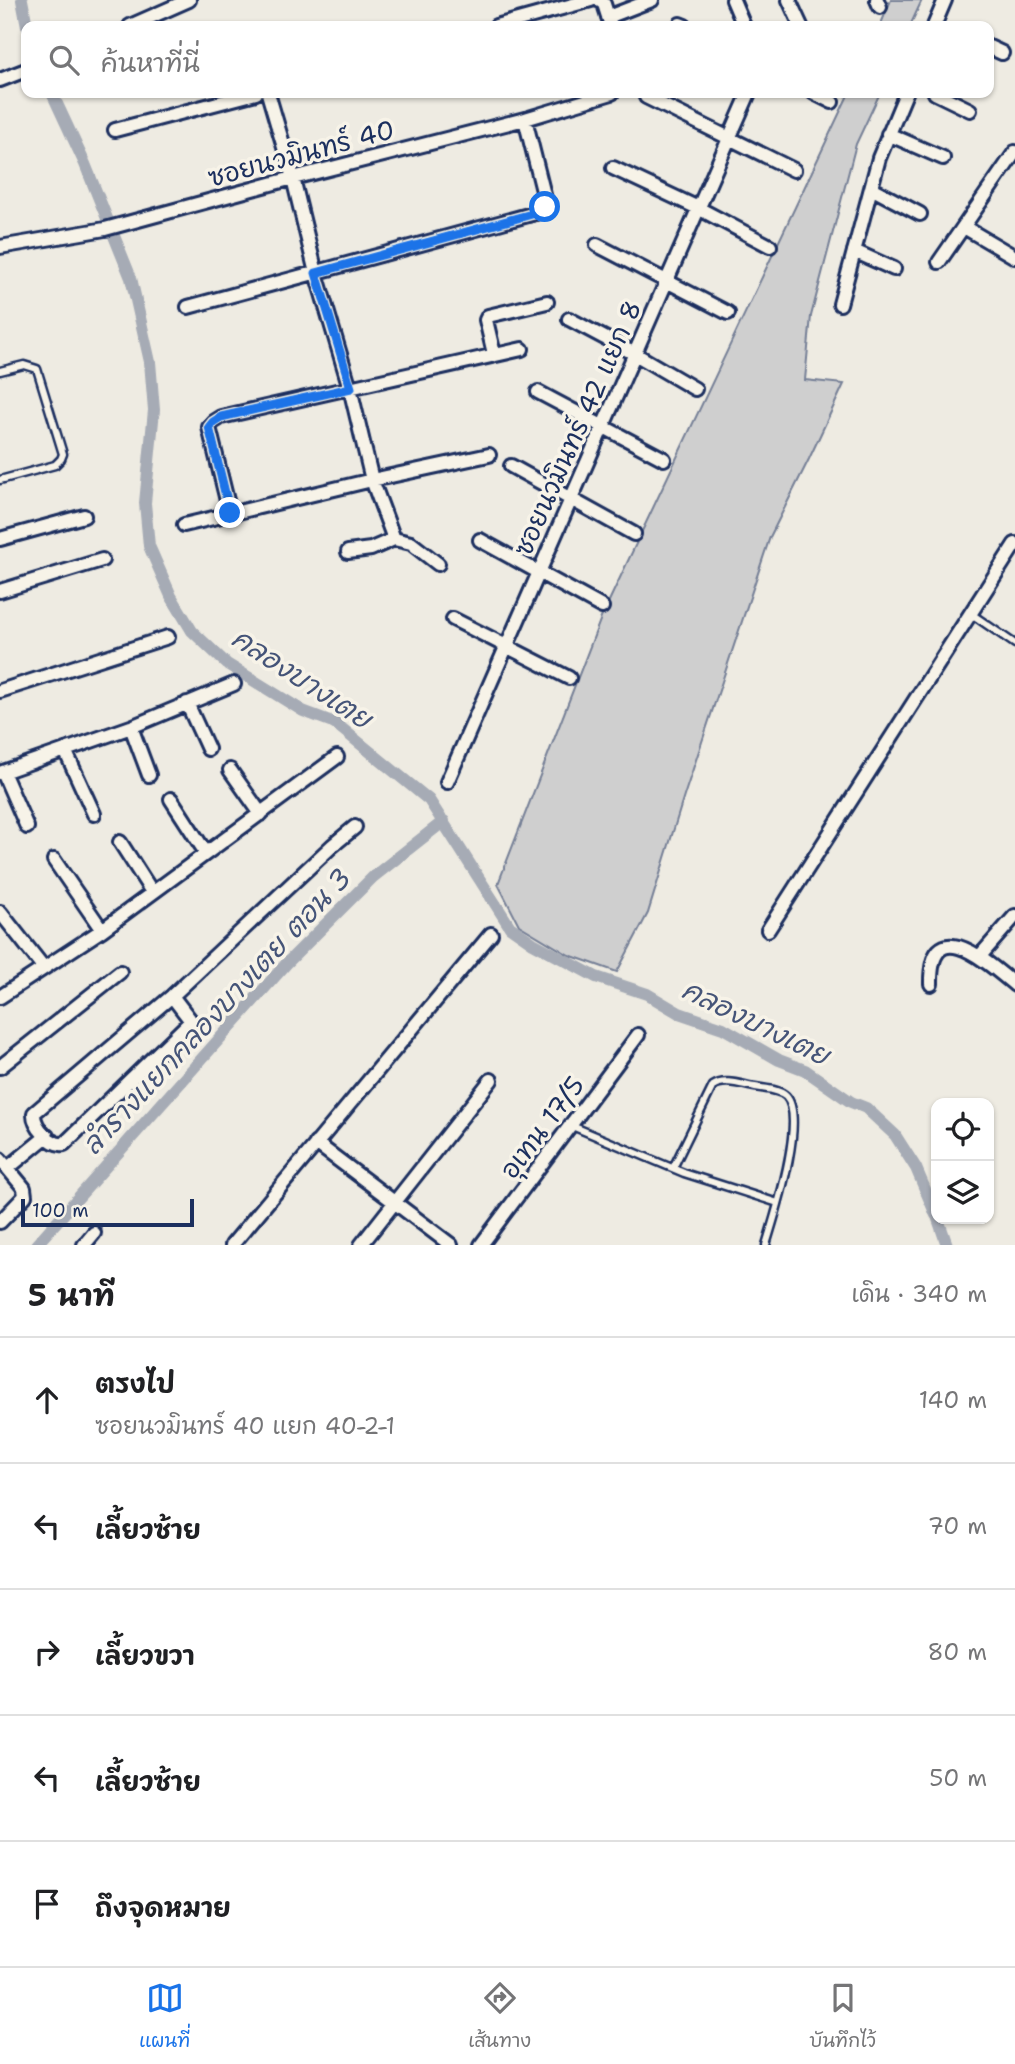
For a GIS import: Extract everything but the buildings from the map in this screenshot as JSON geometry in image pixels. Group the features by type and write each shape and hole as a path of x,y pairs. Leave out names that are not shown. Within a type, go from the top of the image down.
{"street":[{"path":"141,21 189,0"},
{"path":"514,21 591,0"},
{"path":"599,0 604,4 609,21"},
{"path":"611,21 652,0"},
{"path":"733,0 742,21"},
{"path":"789,0 799,21"},
{"path":"938,21 945,0"},
{"path":"994,49 1002,53"},
{"path":"0,80 21,72"},
{"path":"115,130 237,98"},
{"path":"269,98 293,178 316,273 351,388 372,480 394,539"},
{"name":"ซอยนวมินทร์ 40","path":"0,247 105,229 525,119 595,98"},
{"path":"648,98 794,170"},
{"name":"ซอยนวมินทร์ 42 แยก 8","path":"447,782 746,98"},
{"path":"824,98 832,102"},
{"path":"840,304 879,158 903,98"},
{"path":"945,98 970,110"},
{"path":"188,307 543,211 546,203 525,119"},
{"path":"888,134 943,158"},
{"path":"939,262 1013,160"},
{"path":"613,168 770,246"},
{"path":"871,188 920,214"},
{"path":"964,227 1015,257"},
{"path":"597,245 728,313"},
{"path":"854,251 894,269"},
{"path":"494,354 486,320 488,316 547,302"},
{"path":"569,319 695,388"},
{"path":"230,513 209,427 221,417 522,349"},
{"path":"538,392 664,459"},
{"path":"184,525 489,455"},
{"path":"511,466 634,534"},
{"path":"0,539 84,516"},
{"path":"348,552 371,549 394,539 411,543 438,564"},
{"path":"480,540 602,607"},
{"path":"768,930 1015,544"},
{"path":"0,590 102,560"},
{"path":"453,619 569,678"},
{"path":"0,691 168,637"},
{"path":"27,827 2,773 131,727 234,684"},
{"path":"187,703 208,749"},
{"path":"131,727 149,775"},
{"path":"65,750 94,814"},
{"path":"0,997 102,930 337,757"},
{"path":"230,770 261,814"},
{"path":"171,799 206,853"},
{"path":"172,996 191,1021 64,1144 54,1143 36,1124 34,1113 172,996 355,827"},
{"path":"120,842 152,892"},
{"path":"54,860 102,930"},
{"path":"0,912 44,968"},
{"path":"980,956 1015,916"},
{"path":"232,1245 491,934"},
{"path":"931,984 931,966 935,954 941,948 955,945 980,956 1015,985"},
{"path":"0,1067 120,972"},
{"name":"อุเทน 17/5","path":"481,1245 638,1035"},
{"path":"361,1245 491,1080"},
{"path":"0,1222 25,1196 24,1188 4,1163 47,1136"},
{"path":"316,1143 451,1245"},
{"path":"84,1245 94,1233"}],"lane":[{"path":"0,371 24,365 37,369 63,454 55,465 0,480"},
{"path":"970,613 1015,644"},
{"path":"673,1168 713,1086 717,1083 726,1082 785,1095 791,1103 793,1124 788,1166 766,1245"},
{"path":"572,1126 673,1168 778,1203"}],"shaded area":[{"path":"891,0 922,0 912,21 882,21"},
{"path":"847,98 878,98 856,144 811,316 805,380 844,384 770,537 648,913 617,972 569,955 519,925 498,884 601,618"}],"waterway":[{"name":"คลองบางเตย","path":"22,0 26,21"},
{"name":"คลองบางเตย","path":"54,98 85,164 131,278 150,362 154,410 145,503 149,546 171,596 192,631 227,664 303,711 335,723 429,800 510,927 533,943 596,977 647,994 679,1013 723,1028 779,1060 805,1070 851,1102 866,1108 895,1135 916,1168 931,1203"},
{"name":"ลำรางแยกคลองบางเตย ตอน 3","path":"36,1245 287,963 373,877 444,821"},
{"name":"คลองบางเตย","path":"940,1224 947,1245"}],"route":[{"path":"230,513 209,427 213,422 221,417 351,388 316,273 543,211 545,207"}]}
